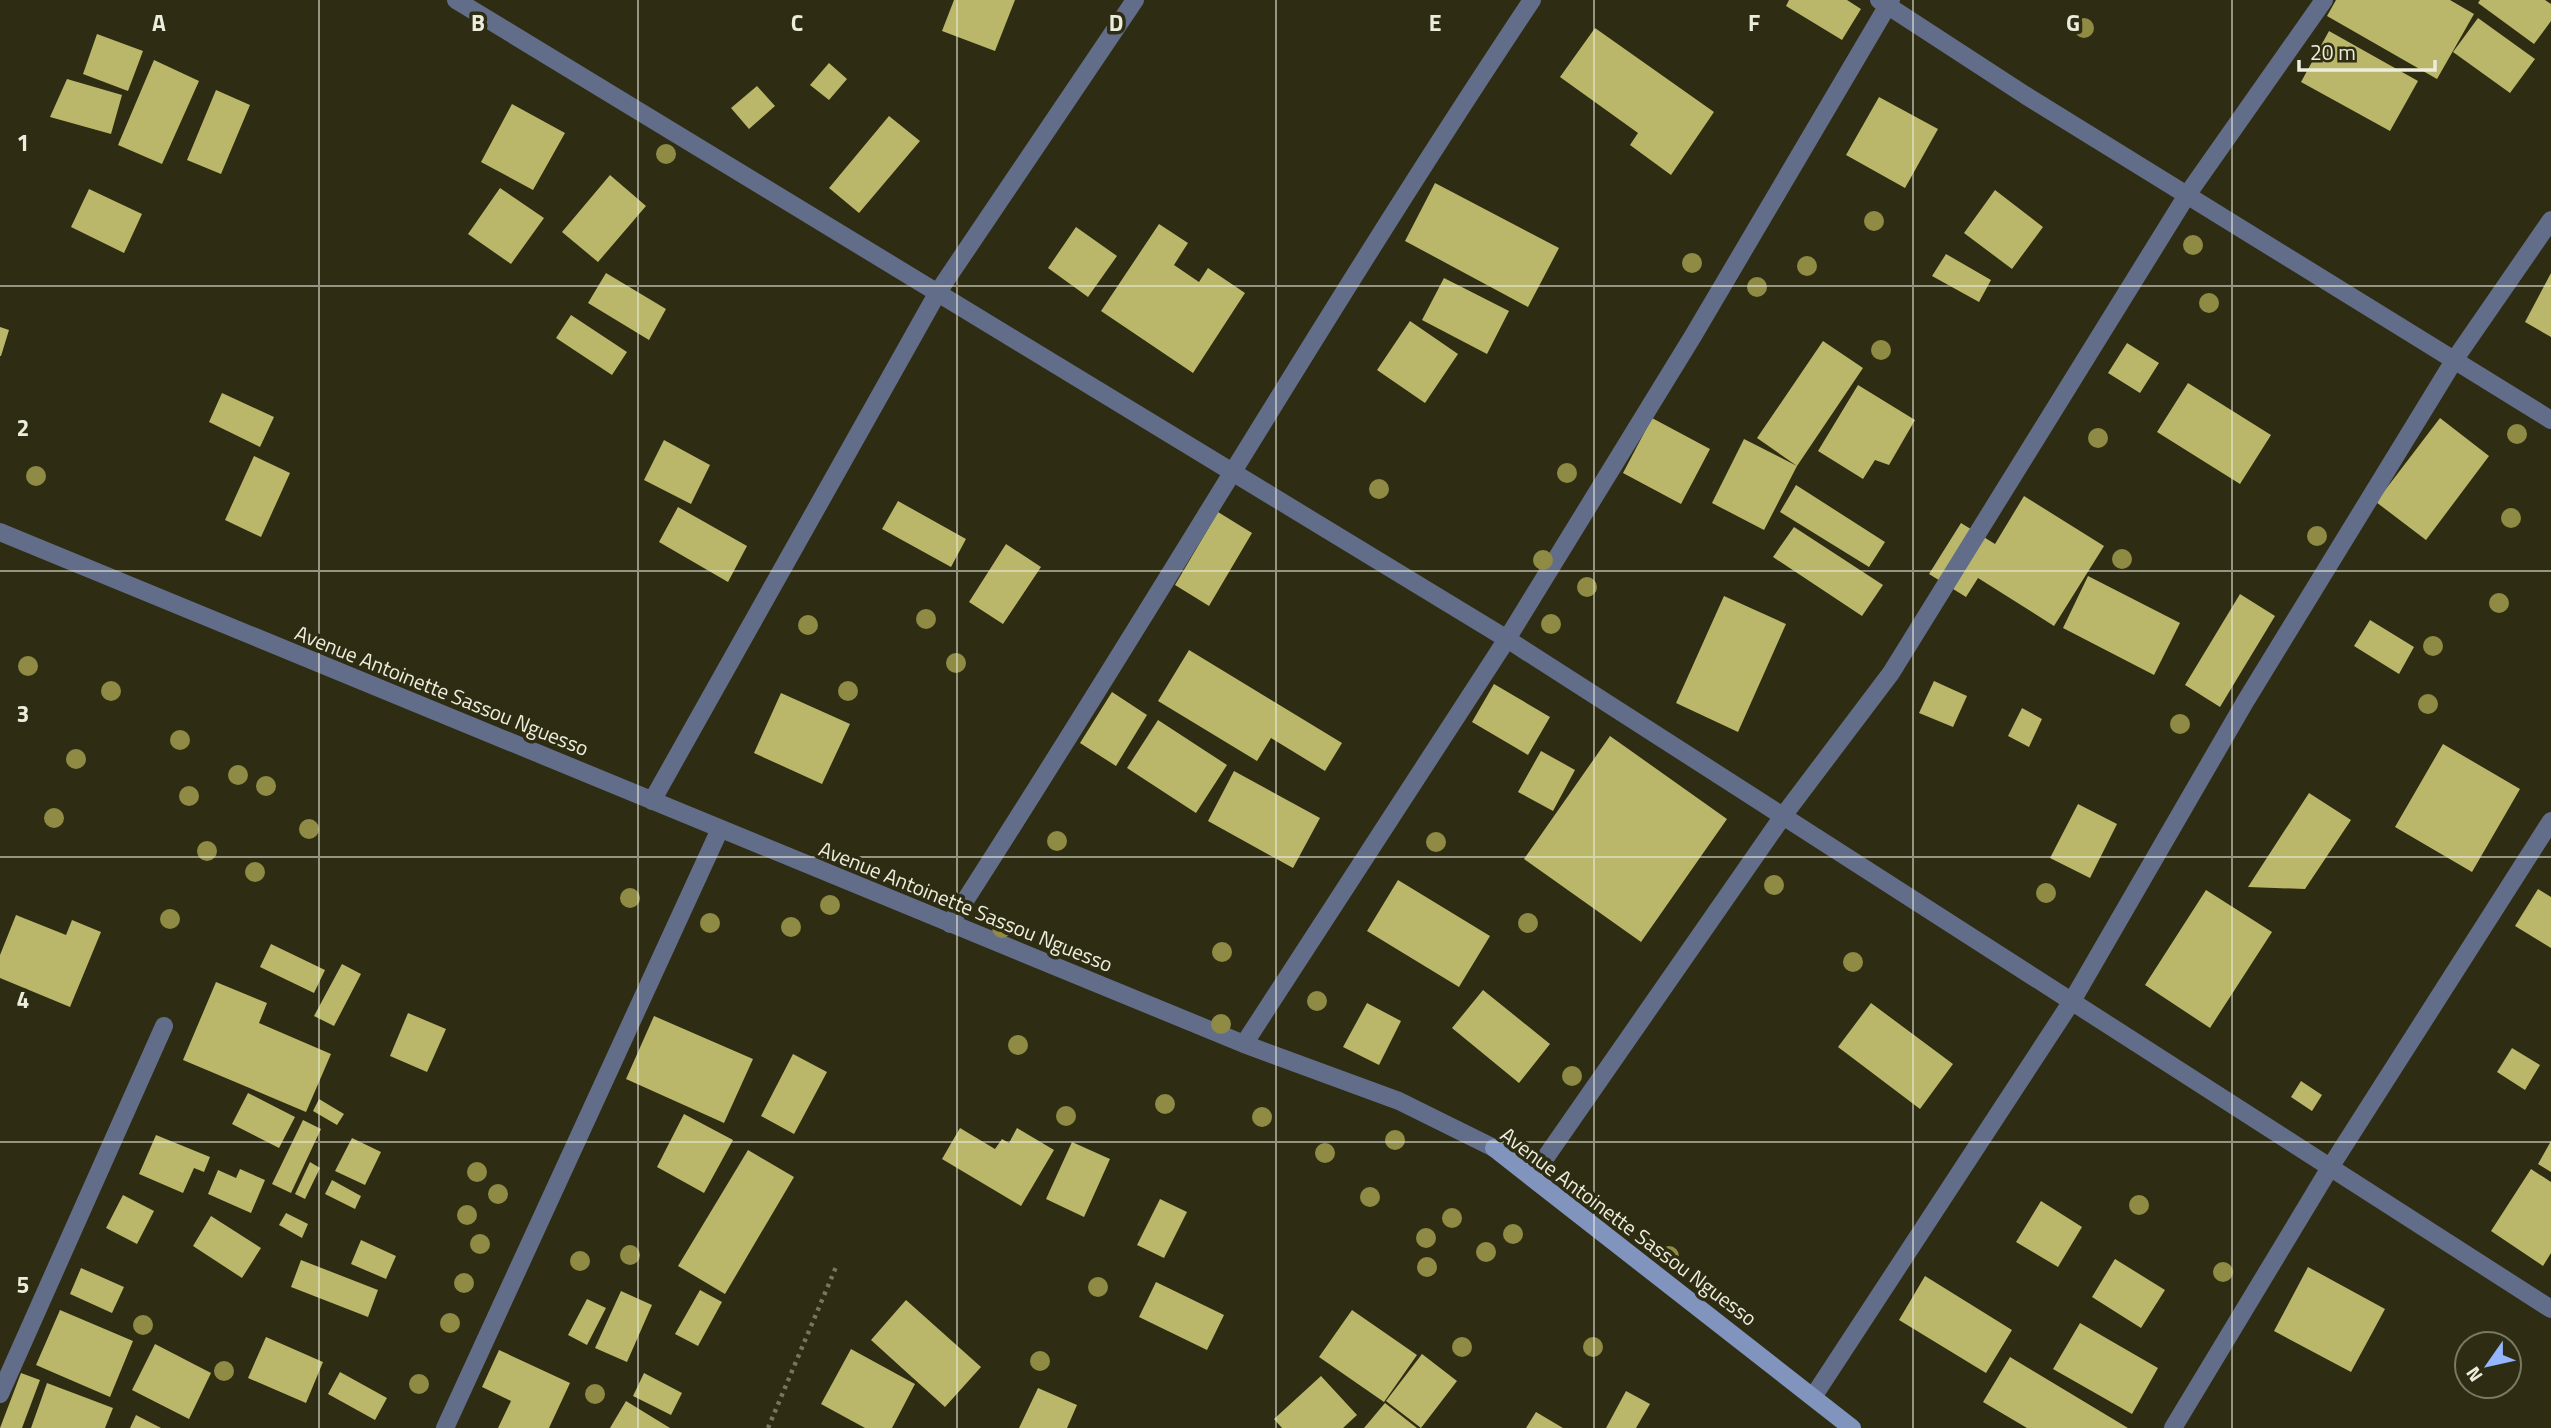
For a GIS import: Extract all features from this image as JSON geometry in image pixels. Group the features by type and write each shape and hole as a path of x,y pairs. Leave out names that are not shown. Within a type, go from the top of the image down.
{"street":[{"path":"456,0 1507,639 2551,1309"},
{"path":"652,801 938,292 1135,0"},
{"path":"950,924 1092,705 1230,471 1438,139 1532,0"},
{"path":"1532,1177 1783,816 1891,673 2187,195 2324,0"},
{"path":"1244,1044 1507,639 1693,336 1886,2 2025,95 2551,420"},
{"path":"1813,1397 2072,1001 2245,702 2455,359 2551,220"},
{"name":"Avenue Antoinette Sassou Nguesso","path":"0,532 1244,1044 1399,1101 1494,1148 1852,1428"},
{"path":"2173,1428 2331,1166 2551,821"},
{"path":"445,1428 720,829"},
{"path":"0,1394 164,1027"}],"path":[{"path":"768,1428 836,1267"}],"building":[{"path":"954,0 1015,0 995,51 942,31"},
{"path":"1789,0 1847,0 1861,9 1842,40 1786,6"},
{"path":"2336,0 2450,0 2474,14 2437,79 2327,16"},
{"path":"2480,0 2545,0 2551,4 2551,21 2534,44 2478,3"},
{"path":"2478,18 2535,59 2510,93 2453,52"},
{"path":"1595,28 1714,112 1671,175 1630,145 1638,133 1560,77"},
{"path":"2329,31 2418,81 2390,131 2301,82"},
{"path":"97,34 143,51 128,91 83,74"},
{"path":"154,60 199,81 162,164 118,145"},
{"path":"829,63 847,79 829,100 810,85"},
{"path":"67,79 122,95 111,134 50,117"},
{"path":"757,86 775,106 749,129 731,108"},
{"path":"216,90 250,105 221,174 187,160"},
{"path":"1879,97 1938,129 1905,188 1846,155"},
{"path":"512,104 565,133 533,190 481,162"},
{"path":"889,116 920,141 859,213 829,188"},
{"path":"610,175 646,206 598,262 562,232"},
{"path":"1435,183 1559,248 1528,307 1405,241"},
{"path":"500,188 544,218 511,264 468,234"},
{"path":"89,189 142,214 124,253 71,227"},
{"path":"1995,190 2043,227 2012,269 1964,233"},
{"path":"1159,224 1188,243 1174,265 1199,282 1208,268 1245,293 1193,373 1101,311"},
{"path":"1076,227 1117,256 1088,297 1048,268"},
{"path":"1946,254 1991,280 1979,302 1932,276"},
{"path":"606,273 666,309 649,340 588,303"},
{"path":"2551,273 2551,337 2525,322"},
{"path":"1444,278 1509,311 1487,354 1422,320"},
{"path":"571,315 627,352 612,375 556,338"},
{"path":"1410,321 1458,354 1425,403 1377,370"},
{"path":"0,327 9,330 1,356 0,356"},
{"path":"1823,341 1863,368 1797,466 1757,438"},
{"path":"2127,343 2159,363 2140,393 2108,373"},
{"path":"2188,383 2271,435 2240,484 2157,432"},
{"path":"1858,385 1915,420 1889,465 1875,460 1863,479 1818,451"},
{"path":"222,393 274,417 260,447 209,422"},
{"path":"1652,418 1710,449 1681,504 1623,473"},
{"path":"2440,418 2489,456 2426,540 2376,502"},
{"path":"1744,439 1797,466 1764,530 1712,503"},
{"path":"664,440 710,465 691,504 644,480"},
{"path":"254,456 290,473 261,537 225,520"},
{"path":"1796,485 1885,542 1869,567 1780,512"},
{"path":"2024,496 2104,546 2054,626 1978,578 1966,597 1929,574 1961,523 1995,544"},
{"path":"898,501 966,539 951,567 882,529"},
{"path":"678,507 747,546 728,582 659,542"},
{"path":"1218,512 1252,533 1209,606 1175,585"},
{"path":"1794,527 1883,585 1862,616 1773,557"},
{"path":"1006,544 1041,567 1003,624 969,602"},
{"path":"2088,576 2180,623 2154,675 2063,628"},
{"path":"2240,594 2275,616 2220,707 2185,685"},
{"path":"1724,596 1786,624 1738,732 1676,703"},
{"path":"2370,620 2414,647 2399,674 2354,646"},
{"path":"1189,650 1342,743 1325,771 1271,738 1257,761 1158,701"},
{"path":"1934,681 1967,696 1953,727 1919,713"},
{"path":"1494,684 1550,717 1528,755 1472,722"},
{"path":"1112,692 1147,715 1116,766 1080,743"},
{"path":"781,693 850,724 822,784 754,753"},
{"path":"2022,708 2042,719 2029,747 2008,736"},
{"path":"1158,720 1227,765 1196,813 1127,768"},
{"path":"1610,736 1727,819 1641,942 1524,859"},
{"path":"2443,744 2520,789 2472,872 2395,827"},
{"path":"1541,751 1575,770 1553,811 1518,792"},
{"path":"1234,771 1320,818 1293,868 1208,821"},
{"path":"2309,793 2351,820 2305,889 2248,887"},
{"path":"2078,804 2117,824 2090,878 2050,858"},
{"path":"1398,880 1490,936 1459,987 1367,931"},
{"path":"2538,889 2551,897 2551,948 2515,926"},
{"path":"2206,890 2272,932 2210,1028 2145,985"},
{"path":"16,915 66,935 72,920 101,932 70,1007 0,978 0,955"},
{"path":"271,944 325,970 314,993 260,967"},
{"path":"342,964 361,974 334,1026 314,1016"},
{"path":"216,982 267,1003 259,1023 331,1054 306,1112 183,1060"},
{"path":"1483,990 1550,1044 1519,1083 1452,1028"},
{"path":"1367,1003 1401,1021 1379,1065 1343,1047"},
{"path":"1871,1003 1953,1064 1920,1109 1838,1047"},
{"path":"408,1013 446,1029 427,1072 390,1056"},
{"path":"654,1016 753,1059 724,1123 626,1079"},
{"path":"2512,1048 2540,1065 2525,1090 2497,1072"},
{"path":"793,1054 827,1072 794,1134 761,1116"},
{"path":"2301,1081 2322,1095 2312,1111 2291,1097"},
{"path":"248,1093 295,1117 279,1148 232,1124"},
{"path":"319,1099 344,1114 337,1125 313,1111"},
{"path":"684,1114 733,1140 704,1193 657,1167"},
{"path":"303,1120 321,1129 291,1193 272,1184"},
{"path":"960,1128 995,1149 1002,1139 1009,1143 1017,1128 1054,1150 1021,1206 942,1159"},
{"path":"156,1135 210,1157 204,1172 194,1168 183,1193 139,1174"},
{"path":"352,1138 381,1152 365,1185 335,1171"},
{"path":"2551,1141 2551,1172 2538,1164"},
{"path":"1072,1142 1110,1159 1084,1217 1046,1199"},
{"path":"748,1150 794,1177 725,1294 678,1266"},
{"path":"310,1162 320,1168 305,1199 295,1194"},
{"path":"240,1169 265,1180 251,1213 208,1194 218,1170 236,1178"},
{"path":"2531,1169 2551,1182 2551,1253 2543,1266 2491,1231"},
{"path":"332,1180 361,1196 355,1209 325,1194"},
{"path":"123,1195 154,1211 137,1244 106,1228"},
{"path":"1160,1199 1187,1212 1164,1258 1137,1245"},
{"path":"2041,1201 2082,1227 2058,1267 2016,1242"},
{"path":"286,1213 308,1224 302,1238 279,1225"},
{"path":"211,1216 261,1248 242,1278 193,1246"},
{"path":"361,1240 396,1256 386,1279 351,1264"},
{"path":"2115,1259 2165,1290 2141,1328 2092,1297"},
{"path":"301,1260 378,1290 368,1317 291,1287"},
{"path":"2308,1267 2385,1309 2351,1372 2274,1331"},
{"path":"81,1268 124,1287 112,1313 70,1294"},
{"path":"1925,1276 2012,1330 1986,1373 1899,1320"},
{"path":"1156,1282 1224,1315 1207,1350 1139,1317"},
{"path":"700,1290 722,1302 698,1346 675,1334"},
{"path":"621,1291 652,1305 627,1362 595,1348"},
{"path":"587,1299 606,1308 587,1345 568,1335"},
{"path":"906,1300 981,1367 945,1407 871,1340"},
{"path":"60,1310 133,1341 110,1397 36,1365"},
{"path":"1352,1310 1417,1355 1384,1402 1319,1357"},
{"path":"2080,1323 2158,1368 2132,1414 2053,1369"},
{"path":"266,1337 323,1362 306,1403 248,1378"},
{"path":"155,1344 211,1373 189,1419 132,1390"},
{"path":"851,1349 915,1384 892,1428 865,1428 821,1404"},
{"path":"499,1350 570,1383 549,1428 498,1428 511,1401 482,1387"},
{"path":"1422,1354 1457,1381 1421,1428 1386,1401"},
{"path":"2010,1357 2128,1428 2027,1428 1983,1402"},
{"path":"340,1372 387,1398 375,1420 328,1394"},
{"path":"21,1373 40,1380 22,1428 0,1428"},
{"path":"644,1373 682,1393 671,1415 633,1396"},
{"path":"1321,1376 1357,1415 1343,1428 1282,1428 1274,1419"},
{"path":"47,1383 113,1408 105,1428 31,1428"},
{"path":"1038,1388 1077,1405 1067,1428 1019,1428"},
{"path":"1626,1391 1650,1404 1636,1428 1606,1428"},
{"path":"626,1401 670,1428 610,1428"},
{"path":"1385,1403 1417,1428 1364,1428"},
{"path":"1536,1412 1563,1428 1526,1428"},
{"path":"136,1415 161,1428 130,1428"}]}
